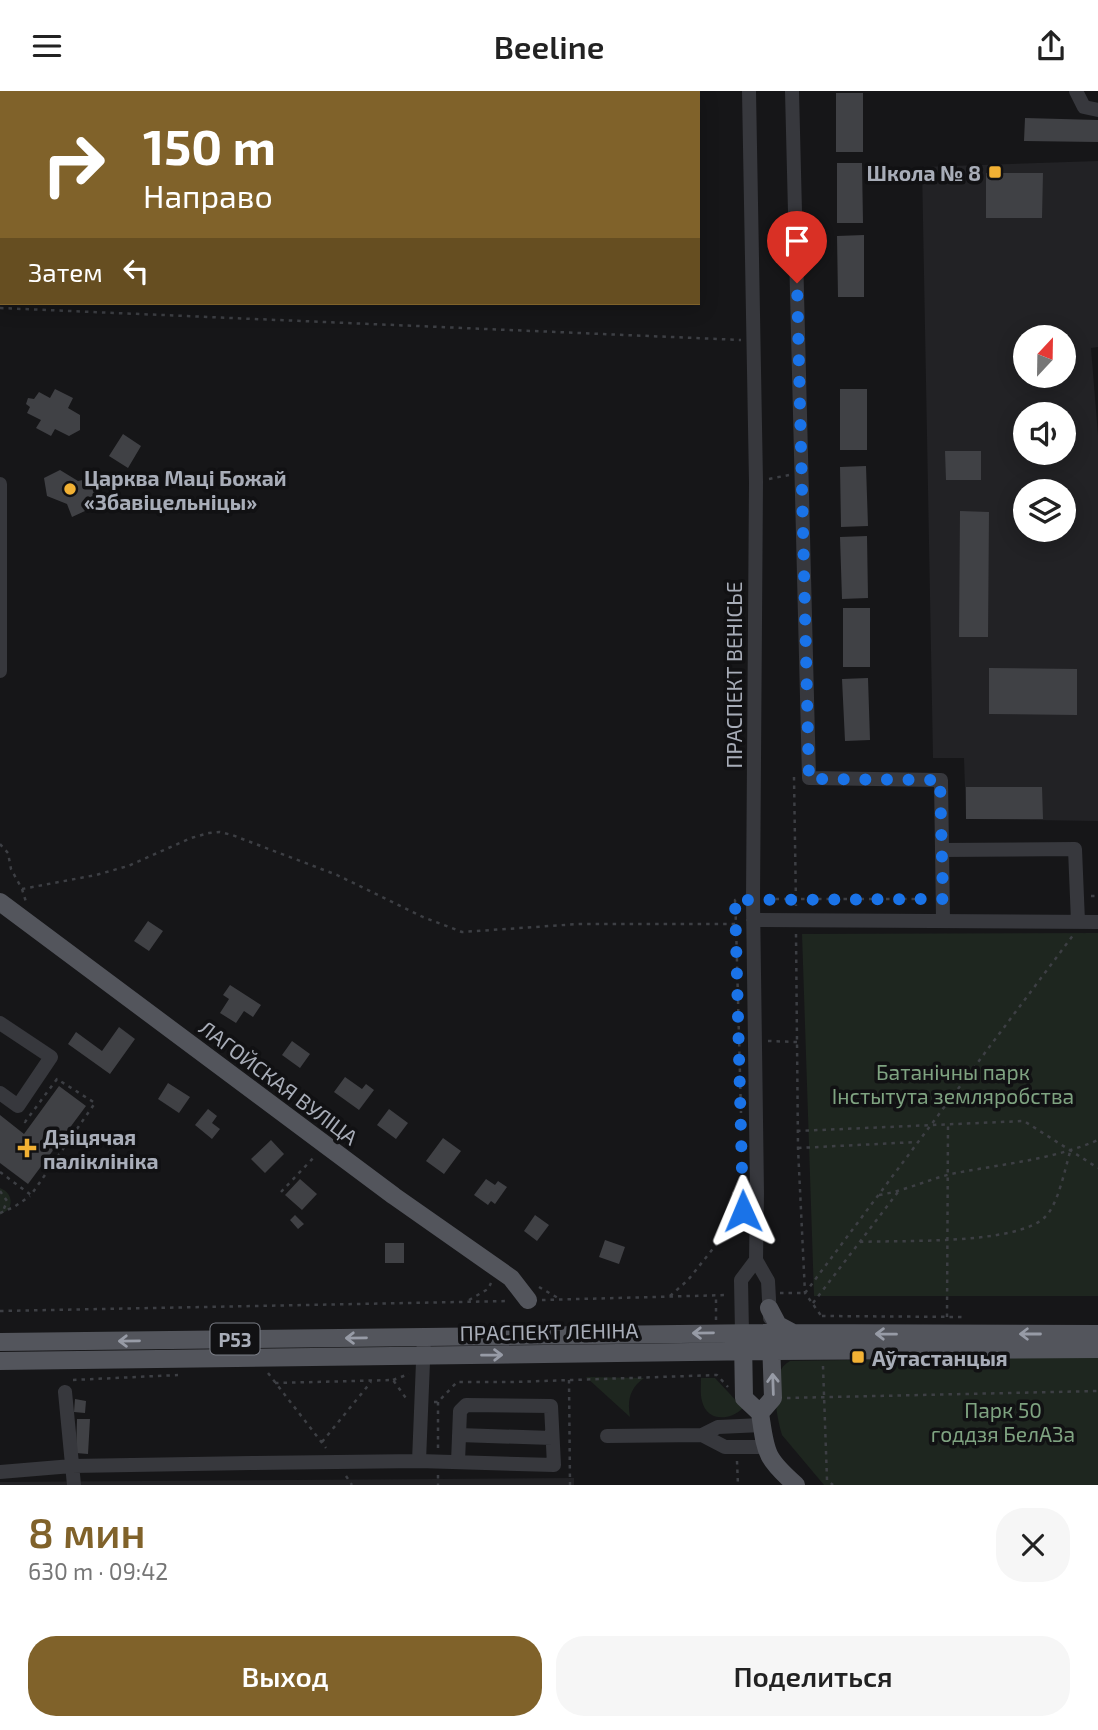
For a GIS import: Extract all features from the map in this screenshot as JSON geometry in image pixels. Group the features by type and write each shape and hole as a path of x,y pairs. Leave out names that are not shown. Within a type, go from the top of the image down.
{"main road":[{"name":"ЛАГОЙСКАЯ ВУЛІЦА","path":"0,902 325,1144 511,1278 528,1300"},
{"path":"769,1300 778,1325 793,1333"},
{"name":"ПРАСПЕКТ ЛЕНІНА","path":"771,1342 793,1333 1098,1335"},
{"name":"ПРАСПЕКТ ЛЕНІНА","path":"0,1342 424,1337 1098,1349"},
{"path":"743,1342 744,1398 761,1419 764,1447 770,1459 796,1485"},
{"name":"ПРАСПЕКТ ЛЕНІНА","path":"0,1361 424,1356 743,1342"},
{"path":"761,1419 773,1398 771,1342"}],"street":[{"name":"ПРАСПЕКТ ВЕНІСЬЕ","path":"749,91 755,482 755,1260 768,1281 771,1342"},
{"path":"792,91 809,779 940,780 943,920"},
{"path":"1076,91 1084,107 1098,110"},
{"path":"0,484 0,671"},
{"path":"753,920 1086,922 1075,849 942,850"},
{"path":"0,1023 51,1057 18,1106 0,1093"},
{"name":"ПРАСПЕКТ ВЕНІСЬЕ","path":"743,1342 741,1280 755,1260"},
{"path":"419,1461 424,1337"},
{"path":"64,1386 74,1485"},
{"path":"0,1472 72,1466 419,1461 554,1465 551,1406 466,1405 460,1412 458,1462"},
{"path":"607,1436 702,1434 718,1427 761,1419"},
{"path":"702,1434 725,1447 764,1447"},
{"path":"459,1435 552,1438"}],"path":[{"path":"0,308 754,341"},
{"path":"755,482 789,475"},
{"path":"0,845 8,853 11,869 22,888 128,866 191,838 220,832 337,875 423,917 461,932 578,924 736,924"},
{"path":"741,1112 735,900 943,899"},
{"path":"769,1300 805,1293 1086,922"},
{"path":"755,1040 797,1042"},
{"path":"0,1212 14,1207 31,1195 95,1103 57,1079 25,1122 17,1116"},
{"path":"797,1131 1024,1121 1098,1168"},
{"path":"947,1317 948,1123"},
{"path":"879,1195 898,1192 948,1175 1070,1152 1098,1140"},
{"path":"798,1148 918,1142"},
{"path":"281,1192 325,1144"},
{"path":"860,1242 986,1237 1014,1231 1046,1216 1054,1203 1070,1152"},
{"path":"0,1172 31,1195"},
{"path":"0,1191 7,1201 5,1209 0,1212"},
{"path":"813,1303 898,1192"},
{"path":"669,1296 688,1280 743,1211 743,1193"},
{"path":"466,1302 488,1289 491,1278"},
{"path":"805,1293 822,1316"},
{"path":"0,1311 742,1294"},
{"path":"267,1372 352,1485"},
{"path":"275,1383 393,1380 409,1374"},
{"path":"64,1386 185,1375"},
{"path":"393,1380 409,1403 422,1404 438,1402 457,1382 717,1375 731,1390"},
{"path":"569,1379 570,1485"},
{"path":"322,1442 373,1381"},
{"path":"773,1398 1098,1391"},
{"path":"824,1397 827,1481 833,1485"},
{"path":"438,1402 438,1485"}],"shaded area":[{"path":"1098,161 1098,347 1091,348 1098,435 1098,821 966,819 964,758 933,758 922,167"},
{"path":"574,1478 574,1485 0,1485 0,1482"}],"green space":[{"name":"Батанічны парк Інстытута земляробства","path":"1098,933 1098,1296 814,1296 802,934"},
{"path":"0,1188 8,1194 11,1202 9,1209 0,1215"},
{"name":"Парк 50 годдзя БелАЗа","path":"1098,1356 1098,1485 824,1485 782,1435 778,1417 776,1384 783,1367 790,1361"},
{"path":"586,1377 644,1378 635,1386 631,1395 630,1417"},
{"path":"701,1378 715,1378 743,1408 726,1417 709,1413 701,1398"}],"building":[{"path":"836,93 863,93 863,152 836,152"},
{"path":"1025,118 1098,120 1098,142 1024,141"},
{"path":"837,163 862,163 863,223 837,223"},
{"path":"986,173 1043,173 1042,218 986,218"},
{"path":"864,235 864,297 838,297 837,236"},
{"path":"55,389 73,398 68,408 80,415 80,430 69,436 55,429 51,436 36,428 41,420 27,413 30,407 26,404 28,398 34,399 39,392 50,398"},
{"path":"840,389 867,389 867,450 840,450"},
{"path":"123,434 141,446 128,468 109,456"},
{"path":"945,451 981,451 981,480 946,480"},
{"path":"866,466 868,526 841,527 840,467"},
{"name":"Царква Маці Божай «Збавіцельніцы»","path":"60,470 78,481 92,478 98,505 72,517 67,504 47,496 44,478"},
{"path":"960,511 989,512 988,637 959,637"},
{"path":"867,536 868,598 842,599 840,537"},
{"path":"843,608 870,608 870,667 843,667"},
{"path":"989,668 1077,669 1077,715 989,714"},
{"path":"868,678 870,740 845,741 842,679"},
{"path":"966,787 1042,787 1043,819 966,819"},
{"path":"148,921 163,931 149,951 134,941"},
{"path":"230,985 261,1005 253,1017 244,1011 236,1023 220,1013 229,999 223,995"},
{"path":"119,1027 135,1039 110,1074 68,1044 76,1032 102,1051"},
{"path":"292,1041 310,1054 300,1068 282,1055"},
{"path":"345,1077 362,1089 366,1084 374,1090 359,1110 334,1092"},
{"path":"168,1083 190,1097 179,1113 158,1099"},
{"name":"Дзіцячая паліклініка","path":"59,1086 86,1106 28,1184 0,1163 0,1115 24,1134"},
{"path":"208,1109 217,1116 212,1123 220,1129 212,1139 195,1125"},
{"path":"389,1109 408,1123 396,1139 377,1125"},
{"path":"443,1138 461,1151 444,1174 426,1161"},
{"path":"271,1140 284,1154 265,1173 251,1159"},
{"path":"300,1179 317,1194 302,1210 285,1195"},
{"path":"486,1179 495,1185 498,1181 507,1187 495,1204 491,1201 488,1205 474,1195"},
{"path":"295,1215 304,1224 298,1229 290,1220"},
{"path":"535,1215 549,1225 537,1241 524,1231"},
{"path":"605,1240 625,1247 619,1264 599,1257"},
{"path":"385,1243 404,1243 404,1263 385,1263"},
{"path":"75,1399 86,1401 85,1413 74,1412"},
{"path":"77,1419 90,1419 88,1454 76,1453"}],"place":[{"name":"Школа № 8","path":"995,172"},
{"name":"Царква Маці Божай «Збавіцельніцы»","path":"70,489"},
{"name":"Дзіцячая паліклініка","path":"27,1148"},
{"name":"Аўтастанцыя","path":"858,1357"}],"route":[{"path":"743,1211 735,900 943,899 940,780 809,779 797,283"}]}
